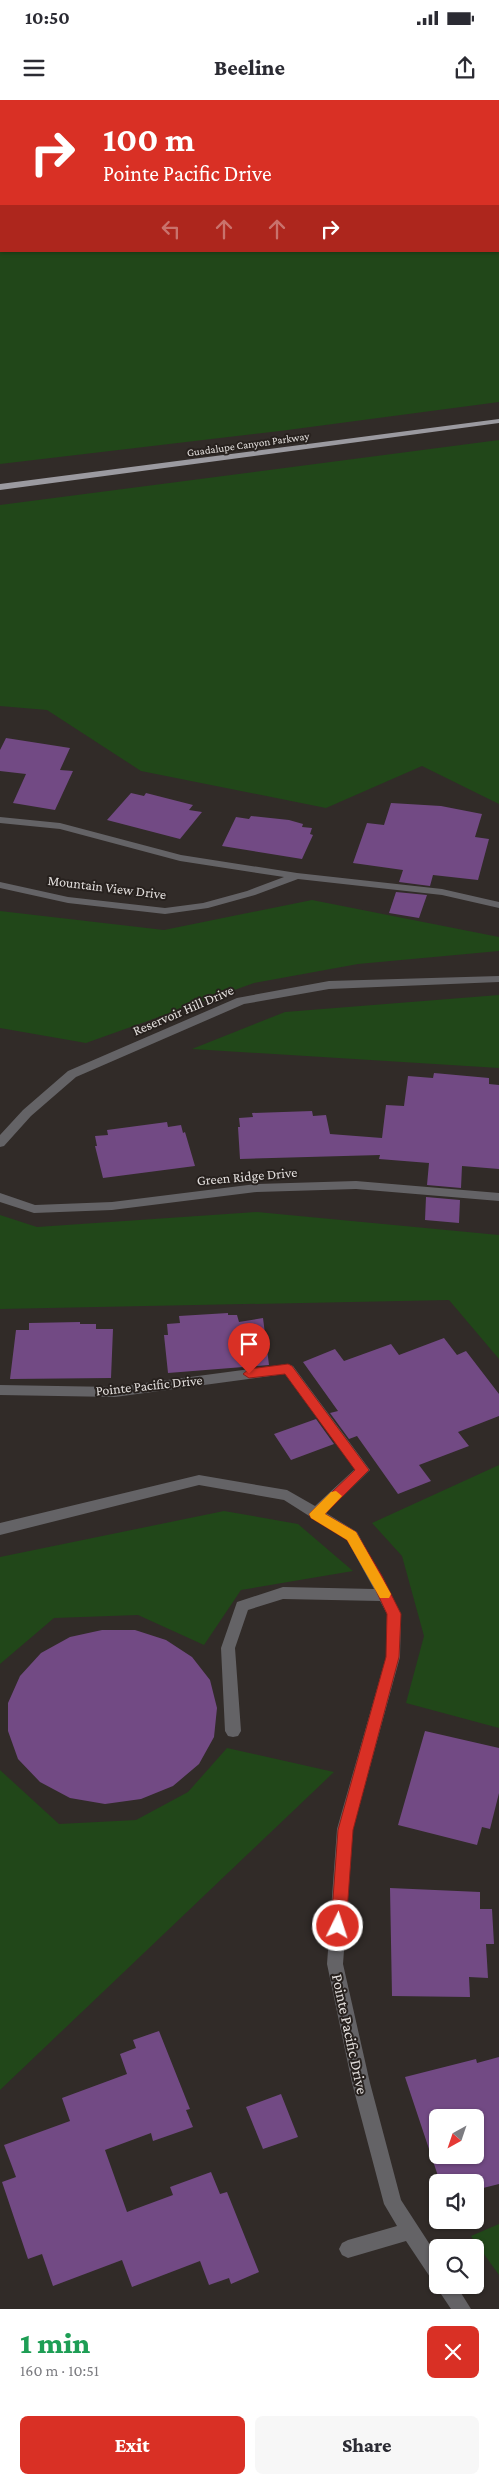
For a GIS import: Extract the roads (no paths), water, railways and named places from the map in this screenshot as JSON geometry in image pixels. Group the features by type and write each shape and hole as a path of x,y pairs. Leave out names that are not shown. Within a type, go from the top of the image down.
{"main road":[{"name":"Guadalupe Canyon Parkway","path":"0,487 499,421"}],"street":[{"name":"Mountain View Drive","path":"0,820 60,826 180,858 296,876 442,892 499,905"},
{"name":"Mountain View Drive","path":"0,885 68,900 164,911 204,906 250,893 296,876"},
{"name":"Reservoir Hill Drive","path":"0,1142 27,1113 72,1074 241,1001 329,986 499,979"},
{"name":"Green Ridge Drive","path":"0,1197 34,1209 112,1206 257,1188 356,1185 499,1196"},
{"name":"Pointe Pacific Drive","path":"0,1390 115,1392 288,1369 363,1470 316,1514"},
{"name":"Pointe Pacific Drive","path":"0,1529 199,1480 287,1495 352,1536 394,1614 393,1657 346,1830 335,1964 360,2083 393,2204 429,2260"},
{"path":"233,1731 228,1648 242,1606 283,1593 385,1595"},
{"path":"348,2250 410,2231"},
{"path":"451,2294 462,2309"}]}
